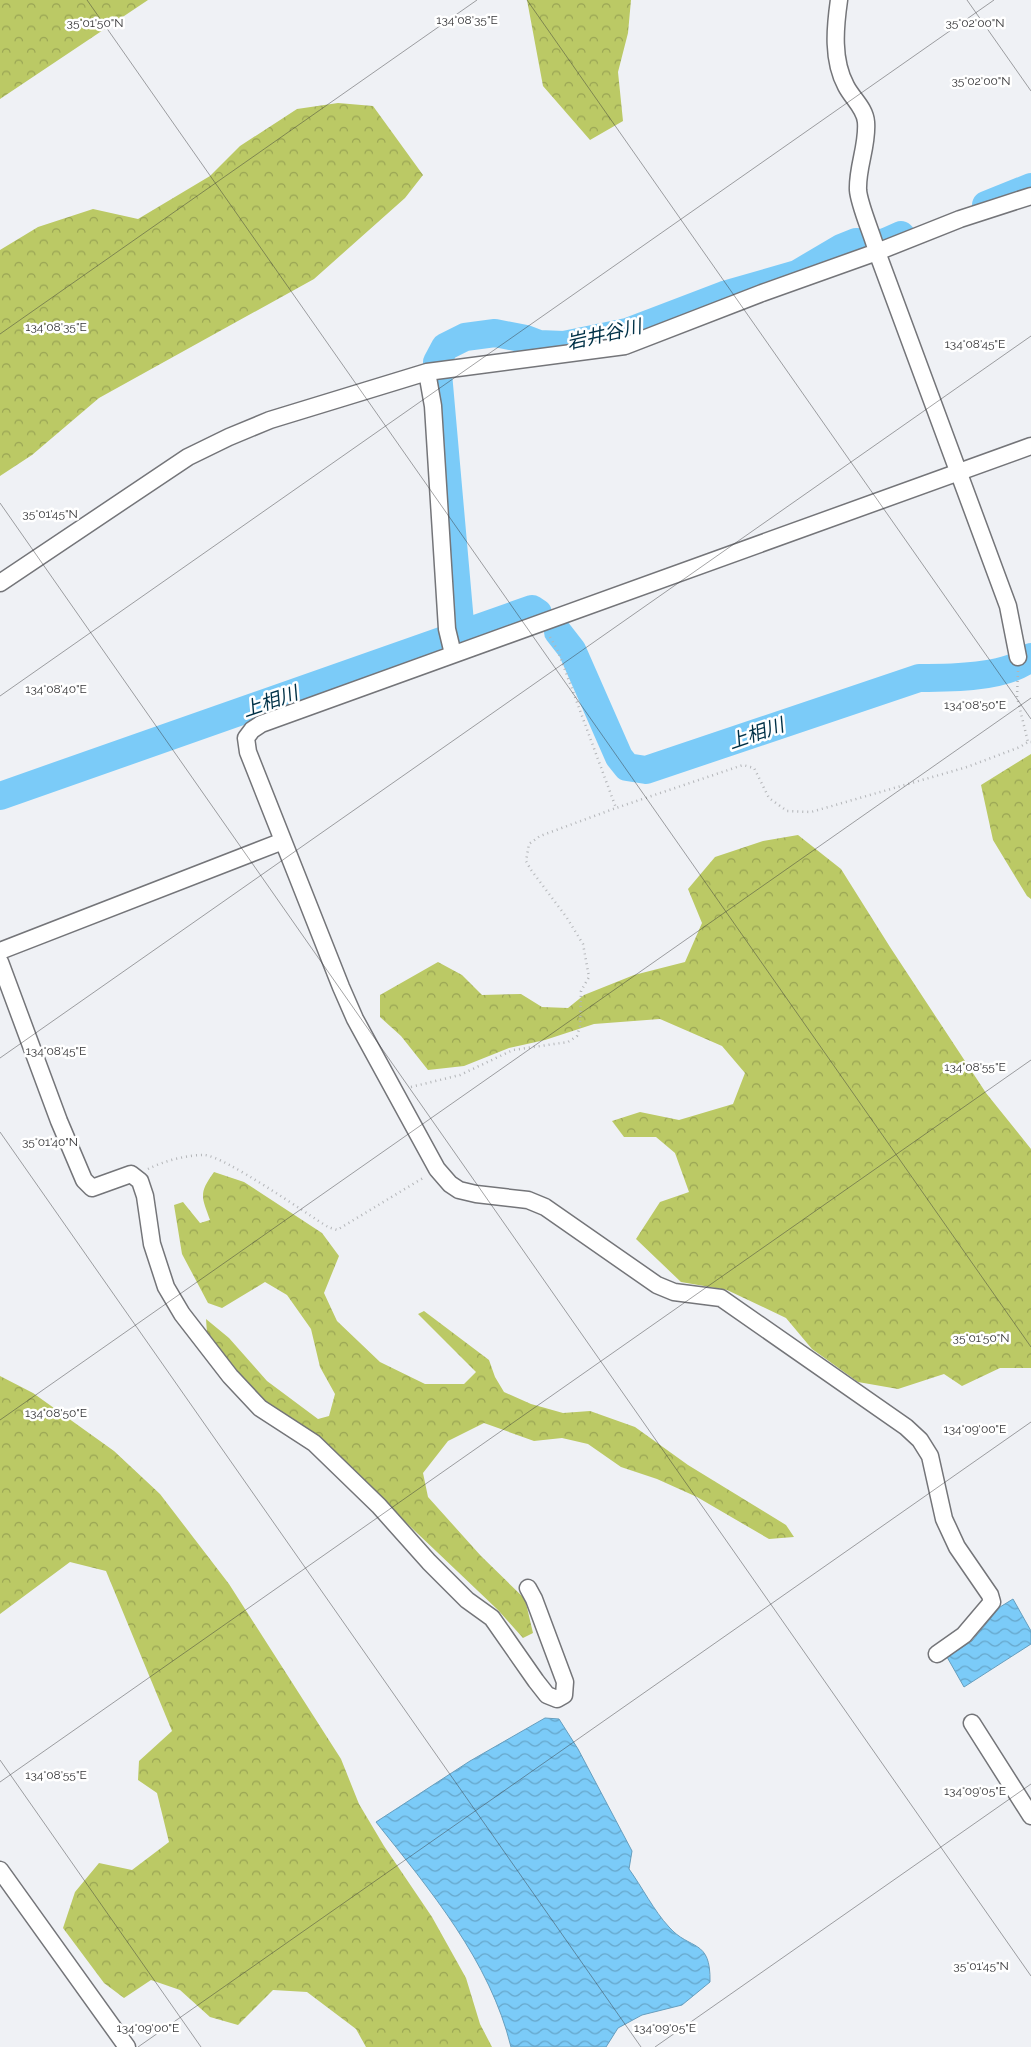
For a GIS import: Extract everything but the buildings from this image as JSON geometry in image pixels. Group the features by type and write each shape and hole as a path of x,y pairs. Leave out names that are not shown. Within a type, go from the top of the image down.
{"street":[{"path":"839,0 836,50 842,77 847,88 860,105 866,120 866,138 858,193 1008,606 1018,657"},
{"path":"0,583 188,457 270,420 433,371 625,346 762,293 878,252 960,219 1031,196"},
{"path":"433,371 433,406 447,629 452,650"},
{"path":"937,1654 964,1635 992,1602 990,1595 957,1547 944,1519 930,1456 920,1440 906,1427 721,1298 674,1292 657,1285 545,1207 528,1200 476,1194 459,1190 450,1184 437,1169 344,995 248,752 246,738 252,730 261,724 452,650 541,623 1031,446"},
{"path":"0,951 283,841"},
{"path":"0,962 59,1121 84,1180 92,1188 132,1174 140,1181 145,1196 152,1244 166,1287 182,1314 230,1376 260,1408 314,1443 379,1506 429,1562 467,1600 492,1618 541,1688 547,1695 557,1699 564,1694 565,1682 534,1599 528,1588"},
{"path":"972,1723 1031,1816"},
{"path":"0,1870 127,2047"}],"path":[{"path":"541,623 558,650 616,808"},
{"path":"395,1092 460,1075 513,1050 568,1042 577,1036 580,1026 581,991 589,977 583,944 567,918 526,861 528,844 540,836 616,808 743,765 754,768 769,798 787,812 811,812 967,767 1020,747 1030,742 1018,697 1018,657"},
{"path":"140,1181 145,1170 159,1164 206,1155 248,1176 328,1227 337,1230 437,1169"}],"green space":[{"path":"0,0 148,0 0,99"},
{"path":"527,0 631,0 628,33 618,72 623,121 590,140 543,86"},
{"path":"338,103 373,106 423,175 405,198 314,279 99,398 32,455 0,476 0,250 38,227 93,209 138,219 210,176 240,146 297,109"},
{"path":"1031,754 1031,899 1027,896 993,840 981,785"},
{"path":"798,835 841,869 986,1093 1031,1149 1031,1368 1000,1368 962,1386 944,1374 898,1389 858,1382 812,1349 786,1318 727,1290 681,1282 636,1239 660,1202 689,1192 675,1153 656,1137 624,1137 612,1121 640,1112 679,1120 733,1104 745,1073 722,1046 660,1019 594,1024 545,1040 509,1048 464,1066 428,1070 401,1036 380,1017 380,995 438,962 462,975 482,995 521,994 542,1007 568,1008 584,995 634,975 685,962 702,923 688,889 715,857 763,841"},
{"path":"214,1172 244,1182 322,1233 339,1256 324,1293 337,1321 380,1362 425,1384 464,1384 476,1372 418,1314 424,1311 489,1360 495,1377 504,1392 531,1404 563,1413 590,1411 635,1427 688,1465 786,1525 794,1537 769,1539 697,1497 657,1479 621,1467 588,1444 562,1438 534,1441 484,1423 448,1441 423,1473 428,1497 481,1556 525,1599 533,1633 523,1638 498,1610 335,1455 256,1394 207,1333 206,1319 229,1338 267,1381 318,1419 329,1416 335,1394 320,1367 311,1329 287,1295 265,1282 222,1308 208,1303 182,1254 174,1205 183,1202 200,1223 210,1220 203,1196 205,1186"},
{"path":"0,1376 33,1393 114,1451 160,1494 229,1584 341,1759 359,1804 384,1846 432,1917 466,1978 480,2024 492,2047 366,2047 356,2029 307,1992 273,1990 238,2025 210,2017 180,1990 151,1980 124,1998 104,1983 63,1928 75,1892 99,1863 132,1870 169,1842 157,1793 138,1780 139,1761 172,1731 106,1571 70,1562 0,1614"}],"water":[{"path":"1013,1599 1031,1631 1031,1644 964,1687 947,1657 972,1641 1000,1607"},
{"path":"545,1718 559,1719 578,1749 632,1851 629,1869 653,1906 669,1927 684,1940 698,1947 703,1952 707,1958 709,1968 710,1982 682,2005 642,2015 618,2028 606,2047 511,2047 489,1985 473,1956 437,1900 376,1822 470,1761"}],"waterway":[{"name":"岩井谷川","path":"986,205 1031,187"},
{"name":"岩井谷川","path":"461,634 437,362 445,347 465,337 495,333 526,339 539,344 564,345 627,332 724,295 797,274 841,248 856,242 883,243 901,235"},
{"name":"上相川","path":"0,796 532,609 538,613"},
{"name":"上相川","path":"558,632 572,650 619,757 627,767 646,770 919,678 962,677 993,673 1021,664 1031,657"}]}
